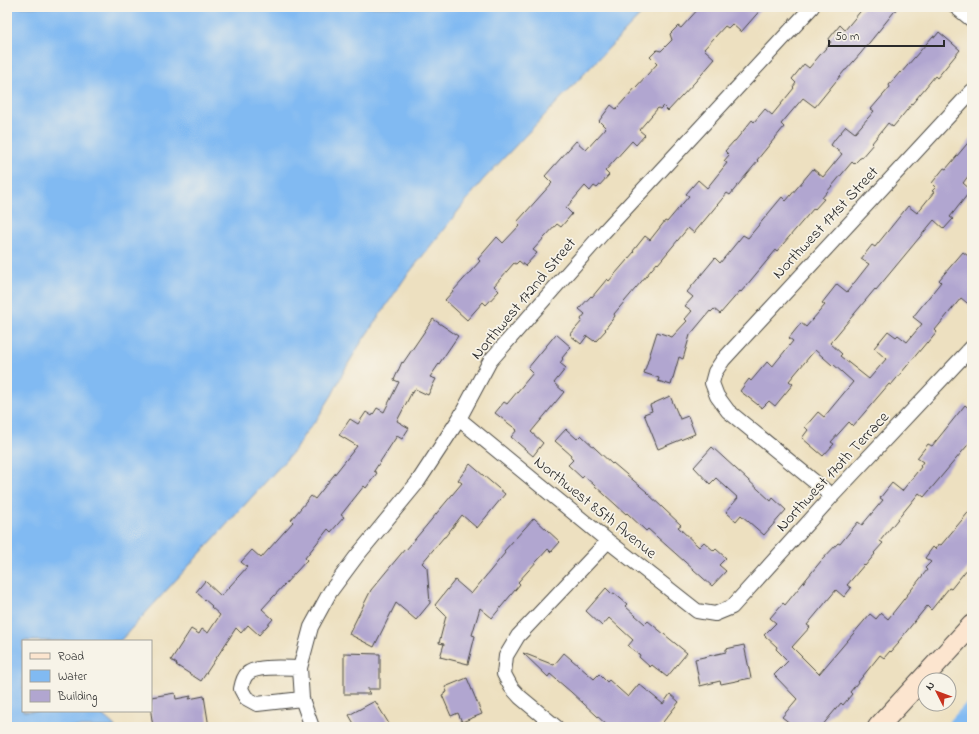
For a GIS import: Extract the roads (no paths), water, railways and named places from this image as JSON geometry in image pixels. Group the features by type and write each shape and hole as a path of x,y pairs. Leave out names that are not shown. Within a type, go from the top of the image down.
{"street":[{"name":"Northwest 172nd Street","path":"300,668 312,627 330,592 356,557 417,483 459,419 490,361 602,234 812,7"},
{"path":"956,7 972,20"},
{"name":"Northwest 171st Street","path":"832,496 728,411 717,396 712,383 715,372 723,360 972,91"},
{"name":"Northwest 170th Terrace","path":"715,614 732,607 832,496 972,347"},
{"name":"Northwest 85th Avenue","path":"459,419 696,611 715,614"},
{"path":"556,727 520,697 511,687 504,674 506,656 518,636 608,541"},
{"path":"878,727 972,625"},
{"path":"302,699 257,704 246,698 241,689 247,675 253,670 261,668 300,668 302,699 312,727"}],"water":[{"path":"7,7 648,7 482,181 405,278 362,341 345,369 332,395 295,450 121,640 22,640 22,712 99,712 116,727 17,727 7,719"}],"waterway":[{"path":"955,727 972,708"}]}
